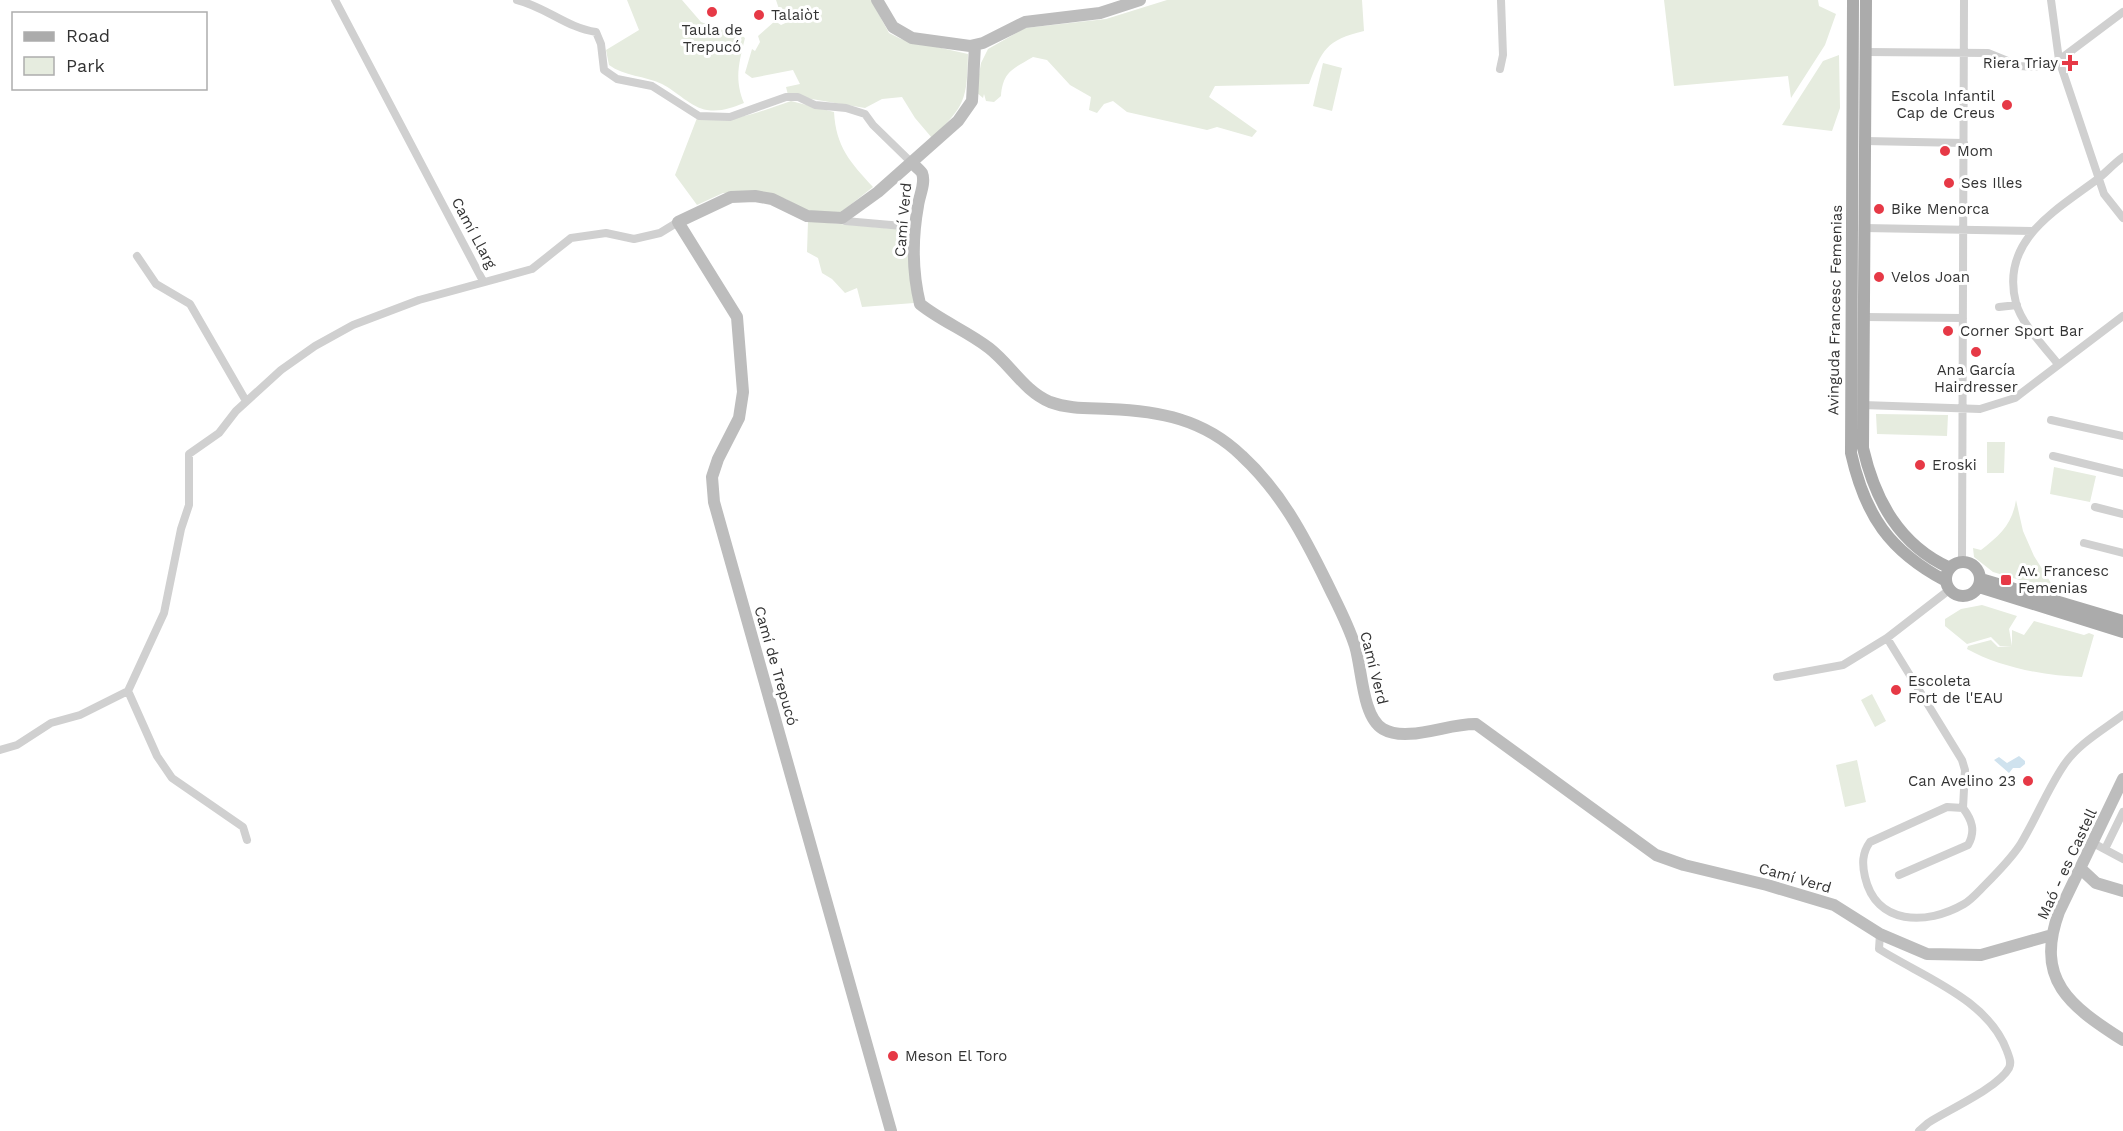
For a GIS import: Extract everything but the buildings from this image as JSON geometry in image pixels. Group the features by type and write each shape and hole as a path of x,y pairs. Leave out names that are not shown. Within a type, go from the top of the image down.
{"main road":[{"name":"Avinguda Francesc Femenias","path":"1853,0 1851,453 1866,502 1886,536 1907,558 1947,586"},
{"name":"Avinguda Francesc Femenias","path":"1866,0 1863,448 1873,486 1882,506 1901,533 1917,548 1950,568"},
{"path":"1962,562 1975,566 1980,583 1974,593 1961,597 1947,586 1950,568 1962,562"},
{"path":"1980,583 2123,621"},
{"path":"1980,583 2123,632"}],"street":[{"name":"Camí Llarg","path":"335,0 483,282 532,269 571,238 606,233 634,239 660,233 709,206 731,197 772,199 807,216 842,218"},
{"path":"517,0 530,3 578,30 596,32 601,44 604,70 610,75 617,80 652,86 699,116 730,117 786,97 798,97 815,105 829,105 865,114 912,163"},
{"path":"877,0 892,27 912,38 975,45 1024,22 1100,13 1140,0"},
{"path":"1500,69 1504,32 1501,0"},
{"path":"1962,562 1964,0"},
{"path":"2051,0 2059,60 2104,194 2123,218"},
{"path":"1866,52 1988,53 2020,66 2035,67 2059,60 2123,12"},
{"path":"914,227 844,221 842,218 878,192 958,121 972,101 975,45"},
{"path":"1865,141 1964,143"},
{"path":"2058,364 2028,325 2017,305 2014,269 2032,231 2123,157"},
{"name":"Camí Verd","path":"912,163 922,173 923,184 914,227 915,283 920,304 989,348 1028,388 1050,402 1075,408 1153,412 1180,417 1209,430 1241,455 1274,490 1308,544 1351,633 1360,662 1367,706 1374,723 1385,731 1417,734 1459,723 1476,724 1656,855 1684,865 1767,885 1834,905 1880,934 1927,954 1981,955 2052,935"},
{"name":"Camí de Trepucó","path":"678,222 737,317 743,392 739,418 718,459 712,477 714,502 891,1131"},
{"path":"1864,228 2032,231"},
{"path":"137,256 156,284 190,304 246,401"},
{"path":"0,750 17,745 51,723 89,711 128,691 164,613 181,529 189,505 189,454 219,433 246,401 315,346 353,325 419,300 483,282"},
{"path":"1999,308 2017,305"},
{"path":"1864,317 1963,318"},
{"path":"1863,405 1980,409 2015,398 2123,317"},
{"path":"2051,420 2123,436"},
{"path":"2053,456 2123,473"},
{"path":"2095,507 2123,514"},
{"path":"2084,543 2123,553"},
{"path":"1777,677 1843,665 1887,639 1947,586"},
{"path":"1887,639 1962,760 1965,770 1963,808 1971,819 1973,829 1973,837 1968,845 1899,875"},
{"path":"128,691 158,756 172,778 243,827 247,840"},
{"path":"1963,808 1947,807 1870,842 1864,851 1864,874 1869,893 1882,909 1909,919 1929,917 1966,904 2000,870 2019,846 2064,765 2076,750 2123,715"},
{"name":"Maó - es Castell","path":"2123,779 2052,935 2051,966 2063,992 2086,1015 2123,1040"},
{"path":"2105,849 2123,812"},
{"path":"2093,843 2123,859"},
{"path":"2081,869 2096,883 2123,891"},
{"path":"1880,934 1879,949 1979,1010 1993,1024 2011,1060 2009,1068 1998,1081 1928,1122 1919,1131"}],"green space":[{"path":"627,0 682,0 701,22 725,31 729,27 745,38 738,78 744,103 721,110 701,109 662,84 609,65 606,50 639,30"},
{"path":"776,0 871,0 889,33 901,39 968,54 967,82 958,109 932,138 915,118 902,97 882,99 865,108 788,95 786,87 800,84 793,70 752,78 745,73 752,49 755,51 760,42 758,36 775,21 781,25 792,20 786,12 780,12"},
{"path":"1167,0 1362,0 1364,31 1341,38 1327,48 1309,84 1215,86 1209,97 1257,131 1252,137 1217,127 1207,130 1127,112 1113,101 1104,104 1097,113 1089,110 1091,97 1070,85 1047,60 1033,57 1010,72 1004,81 1001,96 994,102 986,101 984,94 983,98 976,92 981,63 988,49 1025,28 1106,19"},
{"path":"1664,0 1818,0 1819,6 1836,14 1825,45 1791,98 1788,76 1674,86"},
{"path":"1839,55 1840,108 1832,131 1782,125 1823,61"},
{"path":"1323,63 1342,68 1332,111 1313,106"},
{"path":"791,101 834,112 841,145 857,170 873,187 840,213 806,211 786,199 760,192 723,193 697,205 675,175 697,118 734,118"},
{"path":"808,221 905,230 914,303 862,307 857,288 845,293 832,279 822,273 818,258 807,252"},
{"path":"1876,414 1948,415 1947,436 1877,434"},
{"path":"1987,442 2005,442 2004,473 1987,473"},
{"path":"2054,467 2096,476 2090,502 2050,494"},
{"path":"2016,500 2023,531 2034,556 2056,591 1993,572 1974,557 1973,548 1981,550 2004,529 2012,516"},
{"path":"1982,605 2017,616 2009,629 2012,646 2000,646 1991,637 1967,644 1945,626 1945,619 1961,609"},
{"path":"2034,621 2084,635 2089,633 2094,635 2082,677 2053,675 2008,666 1967,649 1968,646 1991,640 1998,647 2012,646 2012,630 2024,635"},
{"path":"1872,694 1886,721 1875,727 1861,700"},
{"path":"1857,760 1866,802 1845,807 1836,765"}],"water":[{"path":"2019,756 2025,764 2020,768 2013,768 2009,773 1994,760 1999,757 2007,763"}],"place":[{"name":"Taula de Trepucó","path":"712,12"},
{"name":"Talaiòt","path":"759,15"},
{"name":"Riera Triay","path":"2070,63"},
{"name":"Escola Infantil Cap de Creus","path":"2007,105"},
{"name":"Mom","path":"1945,151"},
{"name":"Ses Illes","path":"1949,183"},
{"name":"Bike Menorca","path":"1879,209"},
{"name":"Velos Joan","path":"1879,277"},
{"name":"Corner Sport Bar","path":"1948,331"},
{"name":"Ana García Hairdresser","path":"1976,352"},
{"name":"Eroski","path":"1920,465"},
{"name":"Av. Francesc Femenias","path":"2006,580"},
{"name":"Escoleta Fort de l'EAU","path":"1896,690"},
{"name":"Can Avelino 23","path":"2028,781"},
{"name":"Meson El Toro","path":"893,1056"}]}
